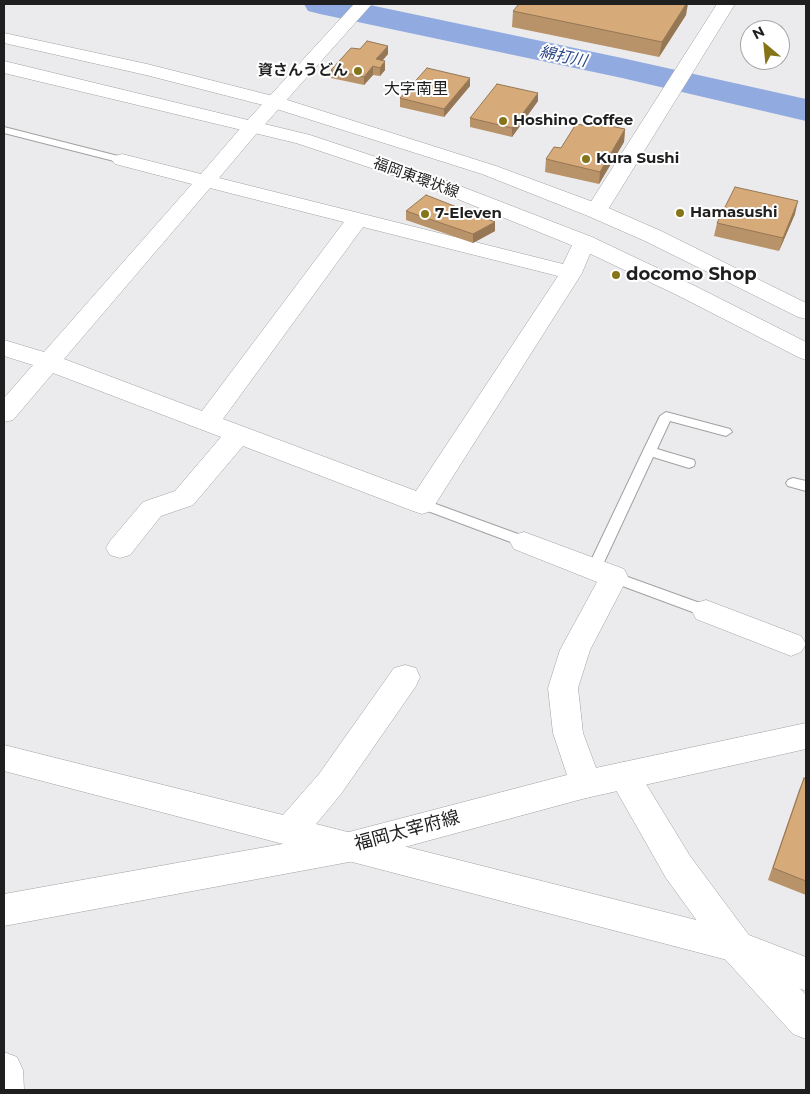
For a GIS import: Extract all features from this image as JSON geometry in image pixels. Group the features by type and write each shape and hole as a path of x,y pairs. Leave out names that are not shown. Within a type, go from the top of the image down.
{"street":[{"path":"4,414 252,126 362,4"},
{"path":"596,211 726,4"},
{"name":"福岡東環状線","path":"4,38 147,70 274,102 489,170 596,211 705,261 806,312"},
{"name":"福岡東環状線","path":"4,67 303,139 435,183 584,242 685,290 806,352"},
{"path":"122,160 571,273"},
{"path":"207,422 358,219"},
{"path":"4,348 48,362 422,504 571,273 584,242"},
{"path":"120,548 152,509 184,498 238,434"},
{"path":"524,542 604,573 563,688 568,733 586,784"},
{"path":"706,611 799,647"},
{"path":"290,831 330,784 405,677"},
{"name":"福岡太宰府線","path":"4,910 349,847 586,784 806,736"},
{"path":"4,758 736,946 806,974"},
{"path":"624,776 678,867 736,946 806,1021"},
{"path":"4,1070 5,1090"}],"lane":[{"path":"4,130 122,160"},
{"path":"706,611 604,573 649,451 666,416 726,432"},
{"path":"649,451 689,463"},
{"path":"793,483 806,486"},
{"path":"422,504 524,542"}],"building":[{"path":"519,4 686,4 662,42 513,11"},
{"path":"367,41 388,46 376,59 385,61 380,68 373,66 364,77 331,70 351,48 360,49"},
{"path":"427,68 470,78 444,109 400,98"},
{"path":"497,84 538,93 512,128 470,118"},
{"path":"591,122 625,129 600,172 546,159 554,147 561,148 576,124 589,126"},
{"path":"735,187 798,201 783,238 717,223"},
{"path":"426,195 495,222 473,234 406,211"},
{"path":"804,778 806,779 806,881 773,868"}],"waterway":[{"name":"綿打川","path":"320,4 622,68 806,110"}],"place":[{"name":"資さんうどん","path":"358,71"},
{"name":"Hoshino Coffee","path":"503,121"},
{"name":"Kura Sushi","path":"586,159"},
{"name":"Hamasushi","path":"680,213"},
{"name":"7-Eleven","path":"425,214"},
{"name":"docomo Shop","path":"616,275"}],"district":[{"name":"大字南里","path":"416,89"}]}
